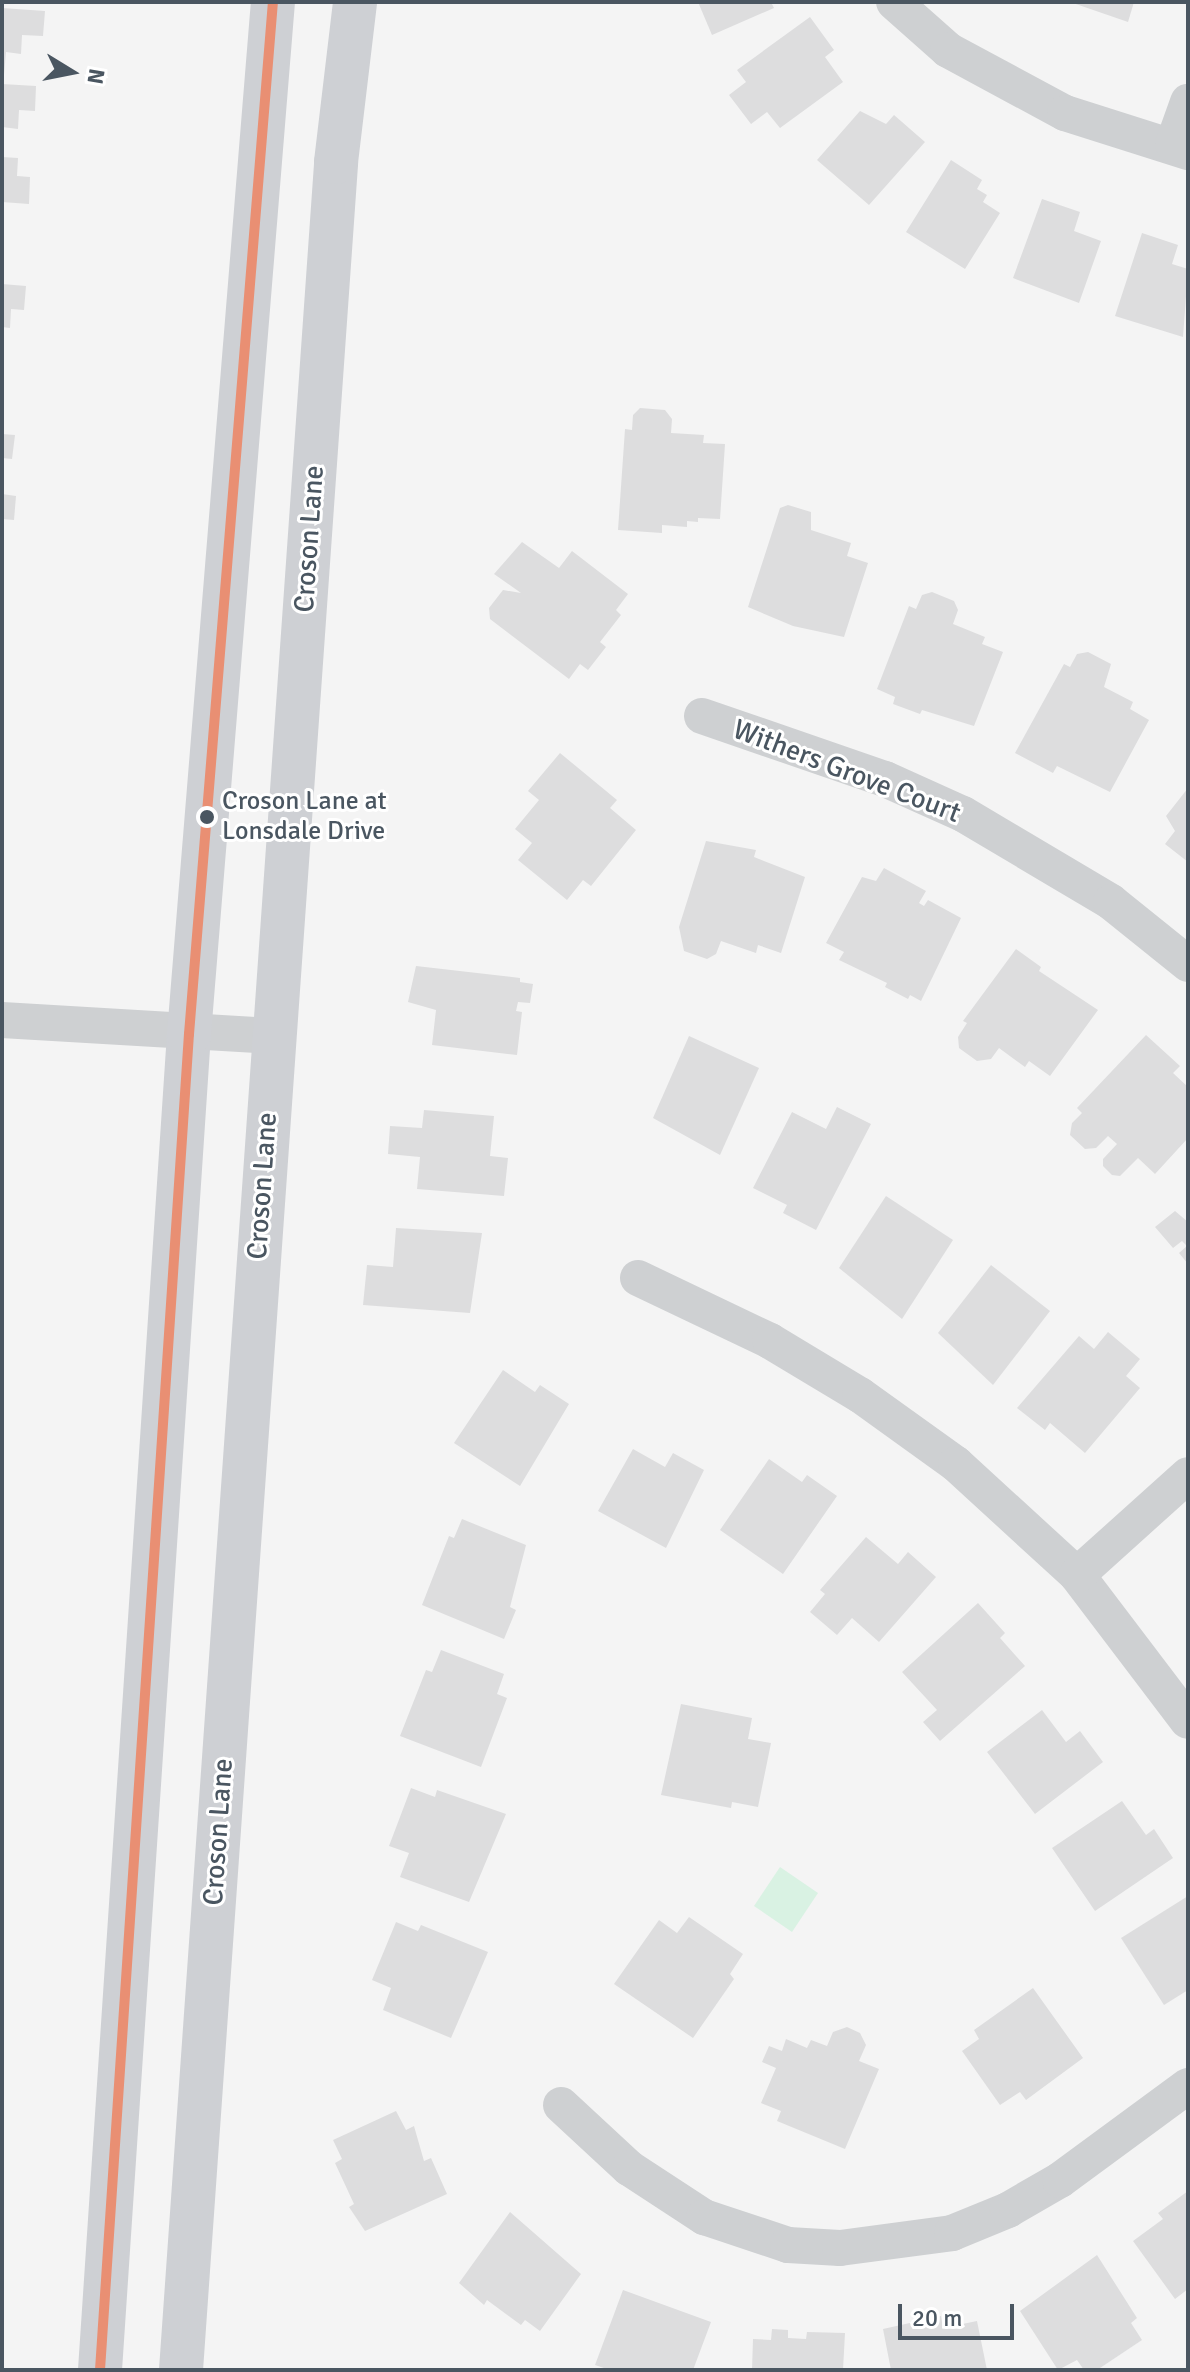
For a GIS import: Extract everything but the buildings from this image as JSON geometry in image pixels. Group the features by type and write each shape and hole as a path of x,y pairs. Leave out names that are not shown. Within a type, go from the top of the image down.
{"main road":[{"path":"100,2370 189,1034 273,2"},
{"name":"Croson Lane","path":"181,2370 336,162 355,2"}],"street":[{"path":"894,2 948,50 1065,113 1181,148 1188,102"},
{"name":"Withers Grove Court","path":"702,716 885,779 963,814 1111,902 1188,964"},
{"path":"2,1020 189,1034 273,1036"},
{"path":"638,1278 770,1341 860,1395 956,1464 1077,1575 1188,1721"},
{"path":"1077,1575 1188,1475"},
{"path":"561,2105 629,2168 704,2217 788,2245 840,2248 952,2233 1008,2210 1060,2180 1188,2086"}],"green space":[{"path":"780,1867 818,1893 792,1932 754,1906"}],"transit line":[{"path":"100,2370 189,1034 273,2"}],"place":[{"name":"Croson Lane at Lonsdale Drive","path":"207,817"}]}
